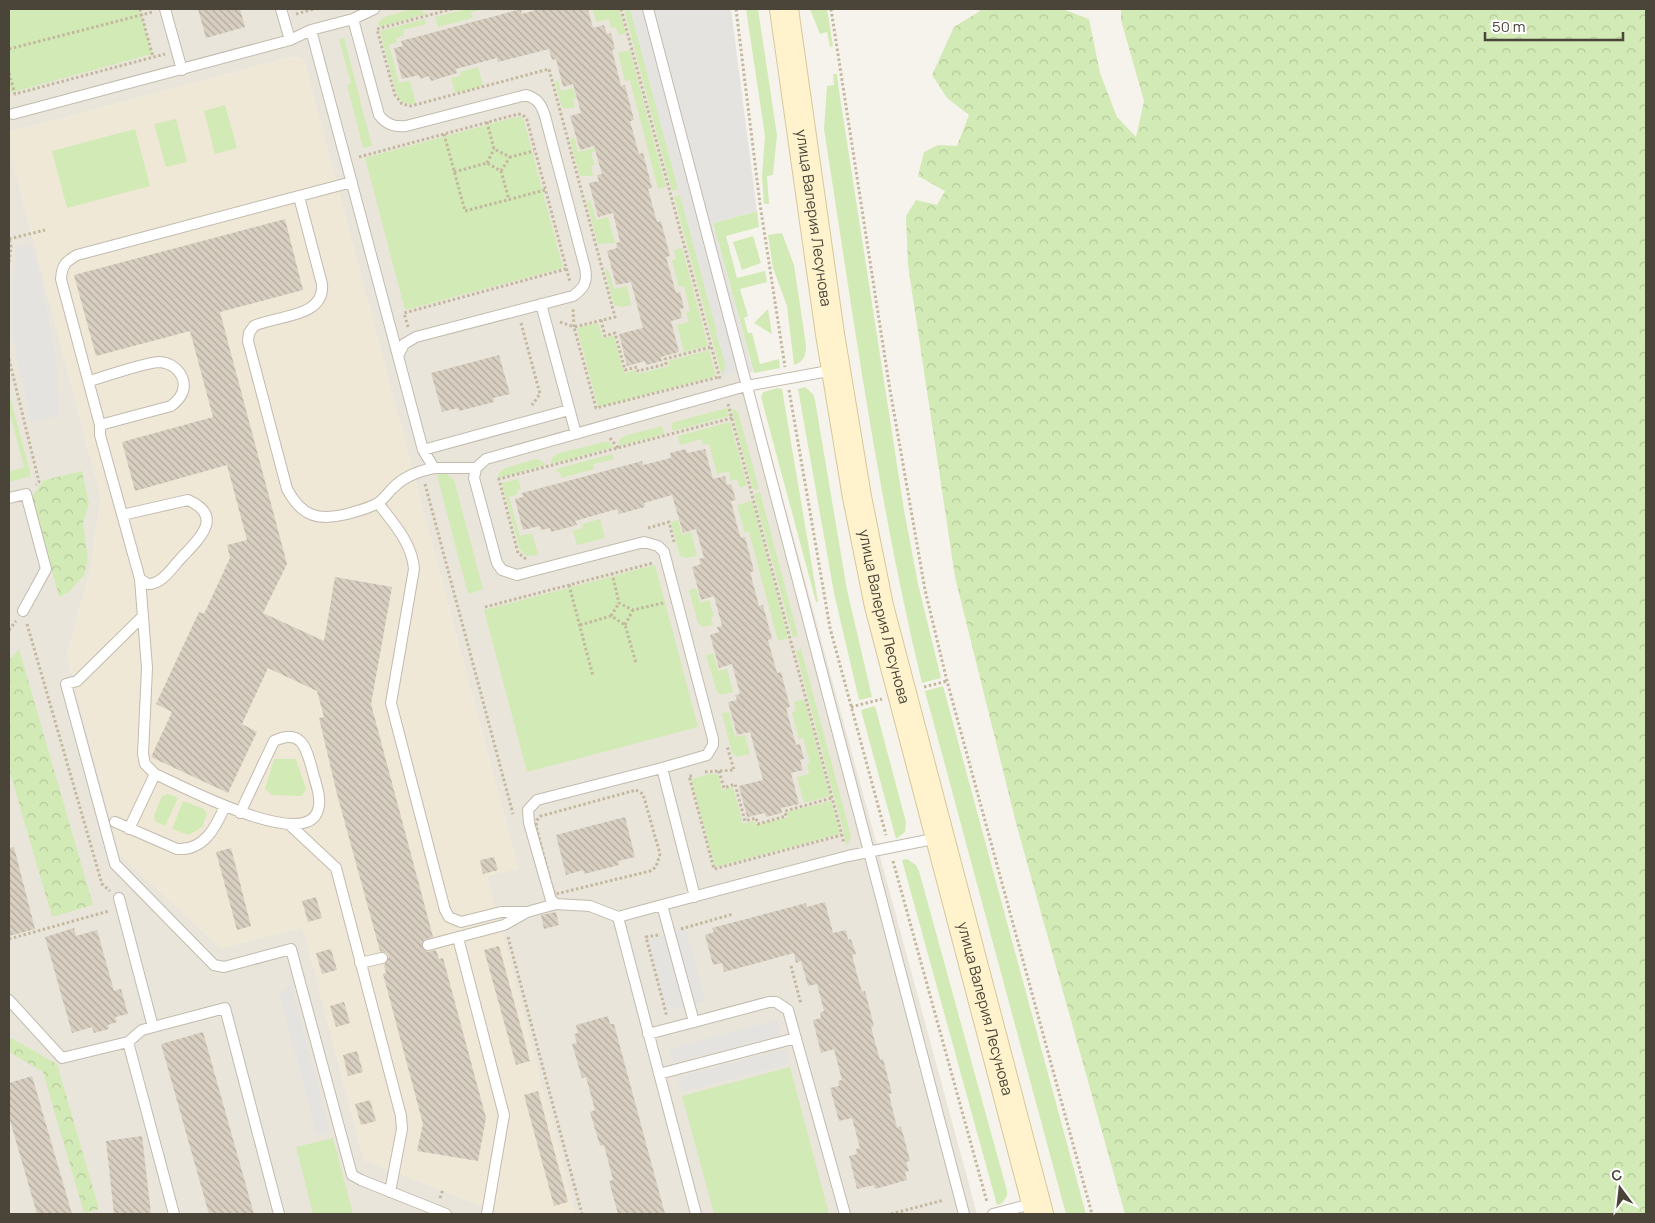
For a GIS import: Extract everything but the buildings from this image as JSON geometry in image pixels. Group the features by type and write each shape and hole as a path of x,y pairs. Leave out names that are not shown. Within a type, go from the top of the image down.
{"main road":[{"name":"улица Валерия Лесунова","path":"784,9 836,370 857,497 879,606 1038,1208"}],"lane":[{"path":"281,9 290,40"},
{"path":"17,113 290,40 311,30 353,19 374,9"},
{"path":"648,9 964,1214"},
{"path":"161,10 182,70"},
{"path":"353,19 379,115 384,122 394,127 406,126 526,95 534,97 541,104 587,277 582,290 573,296 411,340 404,344 398,356"},
{"path":"311,30 423,450 434,468"},
{"path":"240,813 274,741 285,736 297,738 306,748 319,798 318,812 311,820 290,825 240,813 155,774 145,764 143,754 146,668 140,578 100,435 100,425 61,279 62,268 66,261 77,255 352,182"},
{"path":"299,197 322,284 321,299 316,305 306,310 254,326 249,333 251,350 287,489 292,498 309,513 328,519 368,508 378,503 401,480 420,471 434,468 476,468"},
{"path":"542,304 576,434"},
{"path":"88,381 159,362 175,367 183,379 182,393 179,400 171,406 100,425"},
{"path":"556,904 547,892 529,823 528,810 532,804 537,800 700,758 711,751 713,739 664,552 658,546 644,542 517,575 508,574 497,563 474,478 476,468 486,459 746,386 836,370"},
{"path":"423,450 570,410"},
{"path":"9,498 26,494 46,569 23,611"},
{"path":"122,515 188,500 198,505 205,513 207,522 204,534 159,582 148,584 140,578"},
{"path":"378,503 408,543 413,556 414,569 391,703 445,910 449,917 461,922 501,912 527,912"},
{"path":"143,616 77,680 66,684 115,864 214,965 224,967 291,949 352,1175 446,1214"},
{"path":"662,768 695,897"},
{"path":"130,829 155,774"},
{"path":"115,822 177,849 189,848 212,832 225,806"},
{"path":"290,825 336,868 400,1116 402,1129 390,1192"},
{"path":"428,946 504,925 527,912 556,904 590,906 618,917 848,856 939,837"},
{"path":"120,903 153,1027"},
{"path":"662,906 694,1022"},
{"path":"618,917 696,1214"},
{"path":"458,938 504,1115 487,1214"},
{"path":"360,963 382,958"},
{"path":"9,1000 62,1058 128,1042 142,1030 225,1008 279,1214"},
{"path":"648,1034 776,1002 788,1010 845,1214"},
{"path":"659,1074 796,1038"},
{"path":"128,1042 174,1214"},
{"path":"990,1210 1038,1208"}],"path":[{"path":"140,9 153,57"},
{"path":"452,9 377,29 396,95 402,104 411,106 549,69 615,317 574,327"},
{"path":"621,9 848,856"},
{"path":"736,9 760,204 787,378 830,628 990,1210"},
{"path":"831,9 889,384 925,590 960,728 1092,1214"},
{"path":"9,49 161,10"},
{"path":"15,94 177,52"},
{"path":"9,73 15,94 17,113"},
{"path":"362,156 487,122 523,115 527,120 573,296 574,327 596,408 719,377"},
{"path":"486,163 494,149 487,122"},
{"path":"444,134 465,211 545,190"},
{"path":"494,149 510,157 534,151"},
{"path":"501,171 510,157"},
{"path":"454,172 486,163 501,171 509,200"},
{"path":"9,262 12,247 9,238 45,230"},
{"path":"411,340 404,313 566,269"},
{"path":"601,320 605,336 615,333 625,370 637,367 638,371 666,364 665,359 712,347"},
{"path":"521,323 540,394 531,405"},
{"path":"9,359 39,482 26,494"},
{"path":"533,559 526,559 518,553 499,479 732,418"},
{"path":"420,471 514,818"},
{"path":"642,530 669,522 676,551"},
{"path":"485,607 657,562 659,570"},
{"path":"580,624 611,616 619,603 612,573"},
{"path":"568,585 593,676"},
{"path":"619,603 634,610 667,601"},
{"path":"625,625 634,610"},
{"path":"9,939 120,903 102,884 23,611"},
{"path":"611,616 625,625 636,663"},
{"path":"689,776 707,772 734,770 726,741"},
{"path":"700,758 689,776 714,869 842,835"},
{"path":"719,771 724,788 735,784 745,821 756,818 758,824 786,816 785,811 832,798"},
{"path":"640,790 660,854 656,867 650,871 556,894 553,891 538,835 537,820 541,816 640,790"},
{"path":"504,925 582,1214"},
{"path":"942,1190 946,1207"},
{"path":"891,1214 944,1200"}],"shaded area":[{"path":"9,9 650,9 977,1214 575,1214 487,876 518,868 304,61 300,58 292,57 9,132"},
{"path":"630,9 644,9 742,371 722,376 726,366"},
{"path":"652,9 731,9 757,211 713,223 753,371 750,373"},
{"path":"292,57 300,58 304,61 518,868 487,876 575,1214 503,1214 364,1160 303,927 221,948 120,854 67,655 90,571 101,498 9,147 9,132"},
{"path":"9,147 101,498 90,571 67,655 120,854 221,948 303,927 364,1160 503,1214 9,1214"},
{"path":"30,244 41,279 57,364 59,416 31,423 14,343 13,291 16,248"},
{"path":"686,929 705,1001 667,1011 648,939"},
{"path":"291,984 331,1135 316,1133 280,994"},
{"path":"777,1020 781,1035 673,1063 669,1049"},
{"path":"786,1049 790,1064 681,1092 677,1077"}],"green space":[{"path":"9,9 140,9 152,54 9,93"},
{"path":"412,9 421,9 426,14 379,27 378,22 384,17"},
{"path":"467,9 485,9 471,12 472,18 438,27 435,17"},
{"path":"593,9 619,9 626,33 618,35 616,27 611,28 609,19 596,22"},
{"path":"624,9 630,9 678,189 672,191"},
{"path":"746,9 758,9 777,135 773,175 767,176 769,204 764,204 762,176 765,136"},
{"path":"810,9 827,9 833,46 830,47 827,32 820,34"},
{"path":"978,9 1062,9 1089,19 1100,73 1117,117 1136,137 1144,101 1121,20 1121,9 1646,9 1646,1214 1125,1214 1016,823 955,577 908,265 906,216 916,200 937,205 945,191 918,176 924,152 938,145 957,146 969,115 947,98 932,75 954,27 980,11"},
{"path":"424,19 426,24 403,30 404,35 396,38 397,42 389,45 399,83 410,81 416,104 407,104 402,102 397,95 380,31"},
{"path":"344,38 372,146 363,148 347,85 351,84 339,39"},
{"path":"630,50 666,187 658,189 630,80 625,81 618,53"},
{"path":"478,67 483,86 455,93 451,78 461,76 460,72"},
{"path":"833,74 837,74 904,510 918,584 941,678 922,683 906,615 879,477 824,129 827,86 834,85"},
{"path":"558,80 561,91 573,88 576,98 573,99 575,108 562,108 555,82"},
{"path":"225,105 237,148 215,154 204,111"},
{"path":"521,117 524,121 563,268 405,310 365,158"},
{"path":"176,119 187,162 166,167 154,124"},
{"path":"135,129 150,186 67,208 52,151"},
{"path":"574,137 578,152 595,148 595,151 591,153 595,165 591,166 593,176 580,176 570,140"},
{"path":"680,195 726,366 722,376 674,196"},
{"path":"590,199 596,220 608,217 615,243 598,244 587,203"},
{"path":"757,211 759,227 726,236 737,278 765,271 767,282 740,289 748,316 744,318 748,333 752,333 760,364 779,359 780,368 754,373 713,223"},
{"path":"782,233 794,265 806,345 804,358 794,365 787,306 773,268 768,235"},
{"path":"753,236 761,263 742,270 733,242"},
{"path":"682,248 708,346 684,352 677,325 689,322 686,313 690,311 684,286 679,287 672,260 676,259 674,250"},
{"path":"608,269 614,289 627,286 631,305 622,307 614,305 605,270"},
{"path":"768,309 772,334 754,323"},
{"path":"598,323 603,338 614,336 624,373 636,370 637,374 669,366 668,361 709,350 716,376 598,407 577,328"},
{"path":"805,387 813,394 815,400 847,590 872,697 859,700 834,593 798,389"},
{"path":"778,388 782,389 818,602 816,602 761,397 763,392"},
{"path":"9,393 31,476 9,482 9,472 24,467 9,410"},
{"path":"727,408 729,416 673,431 671,423"},
{"path":"731,408 738,412 759,489 753,490"},
{"path":"730,422 747,485 740,488 737,479 731,481 729,471 717,474 709,444 703,445 701,439 680,445 678,436"},
{"path":"662,426 664,434 619,446 619,440 624,436"},
{"path":"609,442 614,447 551,464 552,458 556,454"},
{"path":"612,454 614,459 593,464 594,469 561,478 560,472 557,473 556,469"},
{"path":"536,459 546,465 499,478 498,474 505,468"},
{"path":"82,471 89,504 83,523 88,559 84,575 69,592 59,597 32,497 44,480"},
{"path":"445,473 454,480 483,589 468,594 437,475"},
{"path":"518,479 521,489 517,490 517,494 509,497 520,536 532,533 538,555 527,556 520,550 502,483"},
{"path":"760,492 798,636 793,638 754,494"},
{"path":"752,501 788,638 778,641 749,532 745,533 737,505"},
{"path":"600,519 605,538 577,545 573,530 583,528 582,524"},
{"path":"678,520 682,535 691,532 697,556 685,558 680,556 671,522"},
{"path":"655,565 698,727 527,772 484,610"},
{"path":"696,588 700,603 709,600 714,616 711,617 713,625 703,627 698,623 689,590"},
{"path":"19,649 93,905 52,917 9,769 9,660"},
{"path":"801,649 851,836 847,846 796,651"},
{"path":"713,653 718,671 727,669 733,692 722,695 717,692 706,655"},
{"path":"943,686 1086,1214 1066,1214 925,691"},
{"path":"804,699 830,796 804,803 797,777 809,774 807,764 810,763 803,738 799,739 792,712 796,711 794,702"},
{"path":"875,706 906,822 905,832 896,839 861,710"},
{"path":"729,712 735,737 745,735 750,754 737,757 732,753 722,713"},
{"path":"274,759 296,759 306,789 302,796 272,795 265,789"},
{"path":"709,774 718,774 722,790 733,787 743,824 755,821 756,825 788,817 787,812 831,801 840,834 715,867 691,779"},
{"path":"168,794 178,798 165,826 155,821 154,816 162,796"},
{"path":"183,801 204,809 207,814 202,827 189,835 172,829"},
{"path":"907,859 916,865 919,871 1007,1191 1007,1196 1002,1203 997,1205 902,860"},
{"path":"9,1037 57,1064 99,1209 84,1213 43,1072 9,1052"},
{"path":"790,1067 829,1214 714,1214 682,1096"},
{"path":"333,1138 353,1214 313,1214 296,1147"}]}
